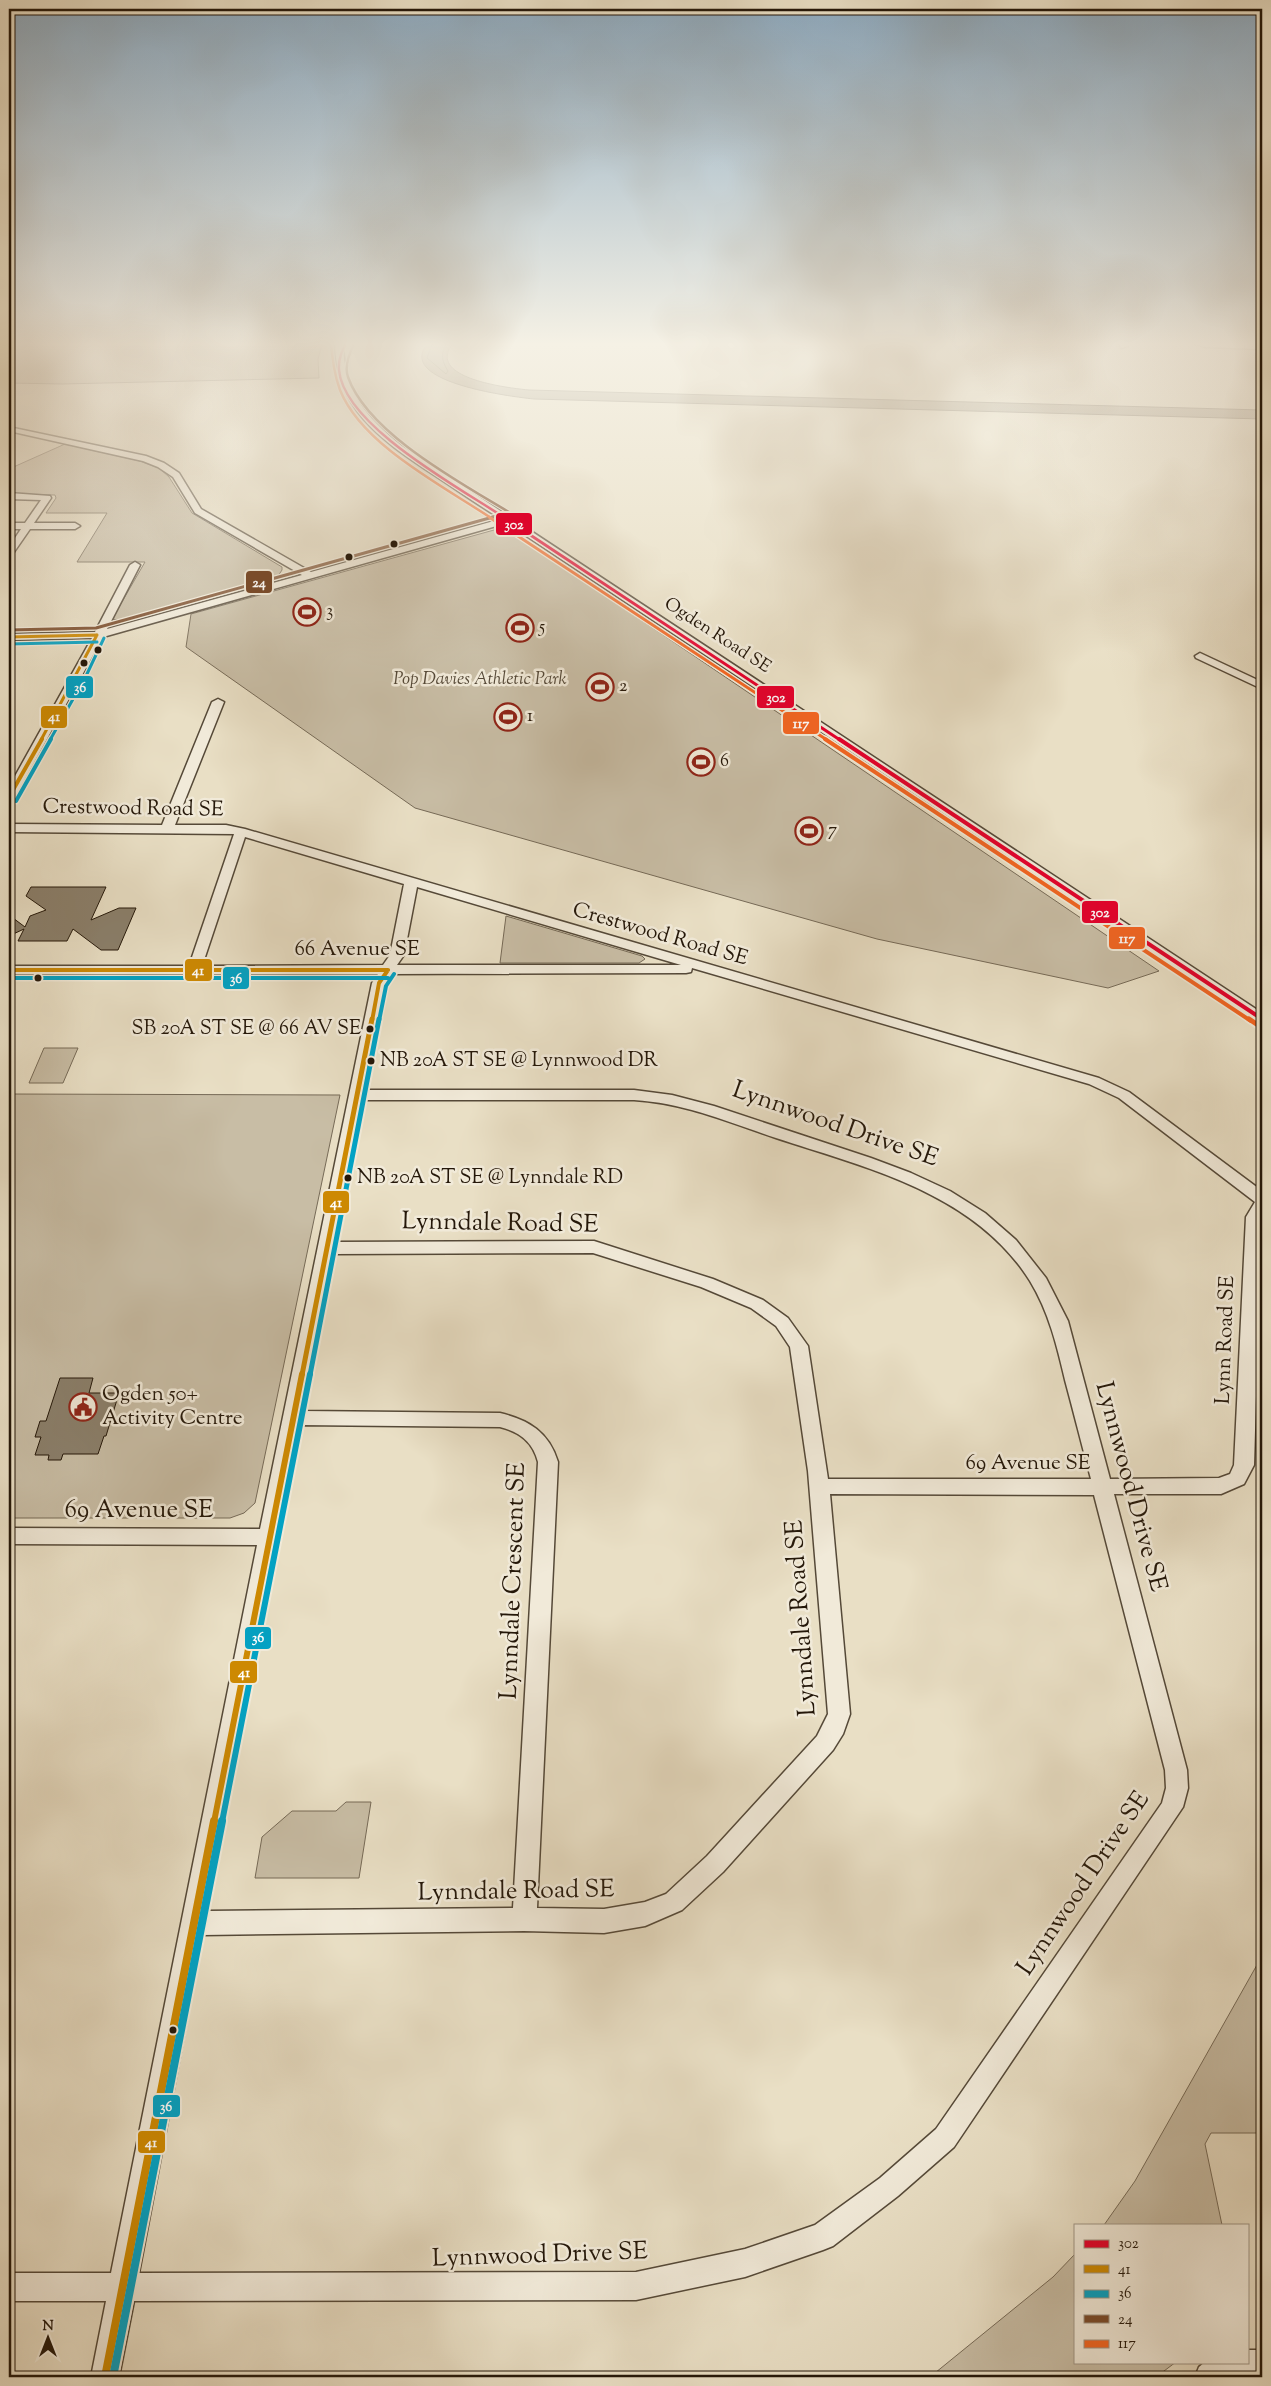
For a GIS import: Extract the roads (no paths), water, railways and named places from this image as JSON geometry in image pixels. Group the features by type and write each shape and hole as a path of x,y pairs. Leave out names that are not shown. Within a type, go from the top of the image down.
{"street":[{"path":"116,452 146,459 161,465 176,475 198,511 308,576"},
{"name":"Ogden Road SE","path":"406,452 1262,1019"},
{"path":"9,496 46,497 9,553"},
{"path":"9,637 97,635 508,520"},
{"path":"9,526 75,526"},
{"path":"9,797 13,783 79,672 134,565"},
{"path":"1200,656 1262,686"},
{"path":"167,829 218,702"},
{"name":"Crestwood Road SE","path":"9,828 226,829 241,832 1108,1086 1150,1113 1262,1199"},
{"path":"194,970 241,832"},
{"path":"105,2377 379,983 397,955 411,883"},
{"name":"66 Avenue SE","path":"9,970 706,969"},
{"name":"Lynnwood Drive SE","path":"9,2287 636,2286 745,2263 823,2236 889,2187 945,2138 1172,1807 1177,1788 1176,1770 1059,1320 1033,1270 1007,1240 977,1215 945,1194 910,1177 687,1103 662,1097 357,1095"},
{"name":"Lynn Road SE","path":"1237,1479 1244,1465 1254,1217 1262,1203"},
{"name":"Lynndale Road SE","path":"194,1923 524,1919 604,1921 645,1914 674,1902 715,1864 825,1743 835,1728 839,1714 818,1486 799,1346 782,1322 757,1304 707,1283 594,1247 326,1248"},
{"name":"Lynndale Crescent SE","path":"292,1418 500,1420 526,1428 543,1445 548,1462 524,1919"},
{"name":"69 Avenue SE","path":"818,1486 1221,1486 1237,1479"},
{"name":"69 Avenue SE","path":"9,1536 269,1537"},
{"path":"1209,2377 1221,2368 1231,2365 1262,2364"}],"place":[{"name":"3","path":"307,612"},
{"name":"5","path":"520,628"},
{"name":"2","path":"600,687"},
{"name":"1","path":"508,717"},
{"name":"6","path":"701,762"},
{"name":"7","path":"809,831"},
{"name":"SB 20A ST SE @ 66 AV SE","path":"370,1029"},
{"name":"NB 20A ST SE @ Lynnwood DR","path":"371,1061"},
{"name":"NB 20A ST SE @ Lynndale RD","path":"348,1178"},
{"name":"Ogden 50+ Activity Centre","path":"83,1407"}],"park label":[{"name":"Pop Davies Athletic Park","path":"480,680"}]}
